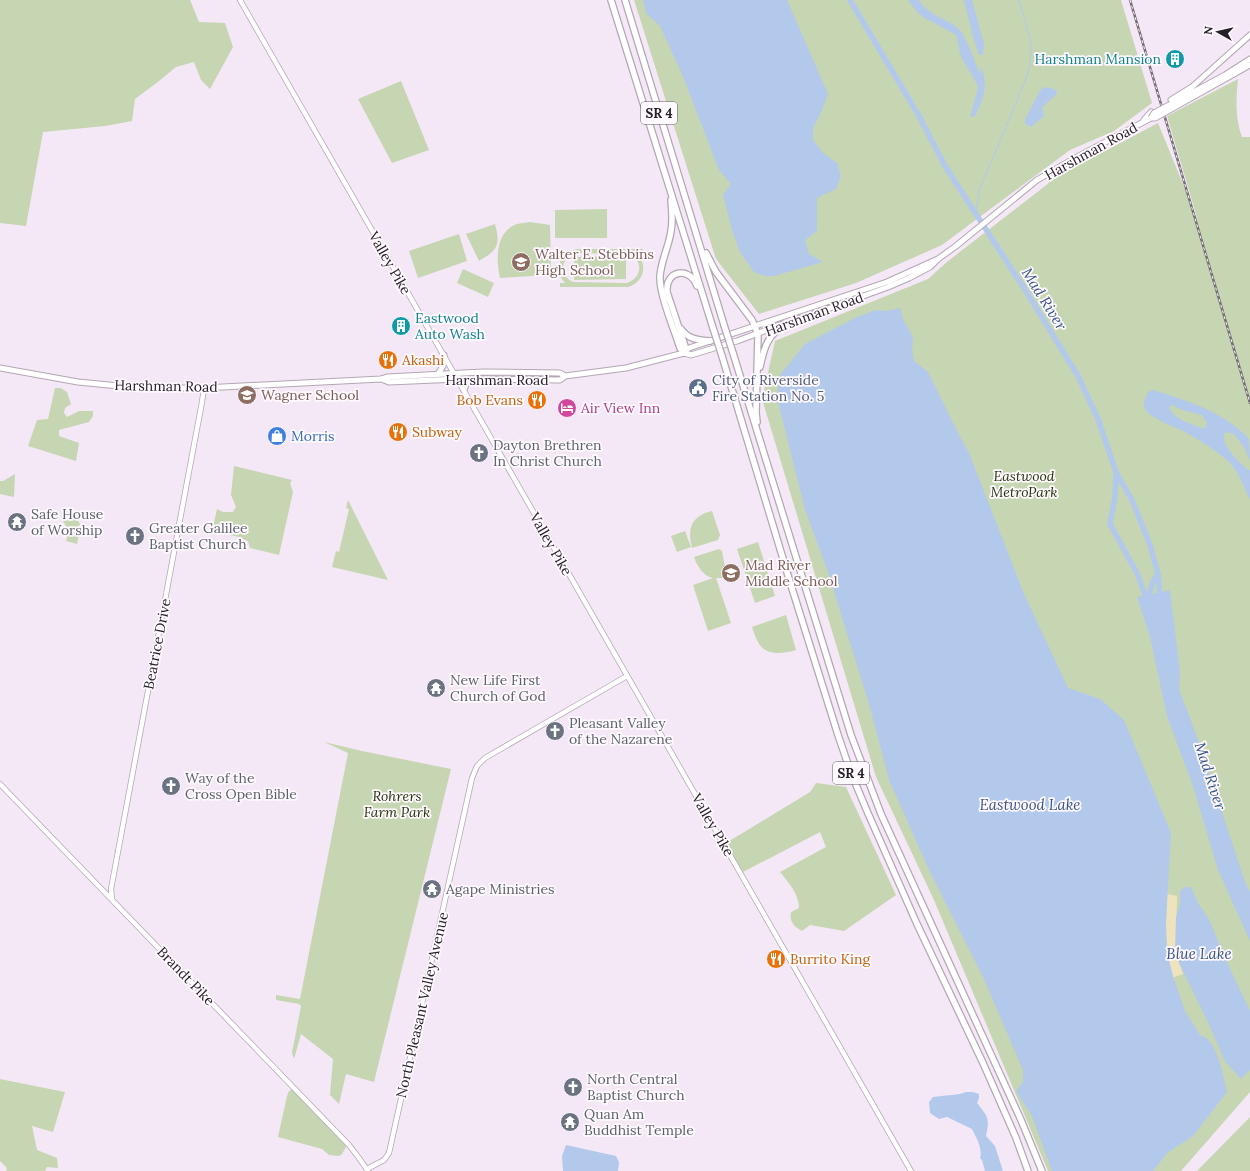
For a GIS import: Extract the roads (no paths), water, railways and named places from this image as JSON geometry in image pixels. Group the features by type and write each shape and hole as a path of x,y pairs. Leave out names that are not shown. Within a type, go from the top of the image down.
{"highway":[{"name":"SR 4","path":"611,0 851,773 917,924 983,1063 1016,1138 1028,1171"},
{"name":"SR 4","path":"625,0 851,735 882,814 1021,1120 1042,1171"},
{"path":"668,184 673,218 671,232 661,266 661,289 680,348 684,353"},
{"path":"694,225 708,260 756,326 758,334 756,413 760,442"},
{"path":"684,353 684,346 666,286 671,277 675,274 686,273 692,276 708,310"},
{"path":"757,387 762,357 769,339 780,329 799,319"},
{"path":"676,320 681,330 690,338 710,341"}],"main road":[{"path":"1141,124 1151,112 1172,104 1250,35"},
{"name":"Harshman Road","path":"381,379 389,382 458,379 560,380 565,376 626,368 684,353 691,354 758,334 888,287 930,267 1037,180 1151,118 1155,118 1172,104 1250,60"},
{"name":"Harshman Road","path":"1172,104 1217,85 1250,65"},
{"name":"Harshman Road","path":"684,353 689,348 887,282 938,259"},
{"path":"438,374 443,366 444,355"},
{"name":"Harshman Road","path":"0,368 45,377 103,384 164,388 204,388 381,379 388,377 455,373 560,372 565,376"},
{"path":"464,390 468,379"}],"street":[{"name":"Valley Pike","path":"240,0 911,1171"},
{"name":"Beatrice Drive","path":"112,900 111,889 204,388"},
{"name":"North Pleasant Valley Avenue","path":"367,1170 384,1160 389,1153 471,782 477,766 486,758 627,676"},
{"name":"Brandt Pike","path":"0,784 349,1145 367,1170"}],"water":[{"path":"643,0 787,0 828,94 813,128 813,140 823,153 837,163 841,176 836,189 817,198 817,231 805,240 809,254 823,262 774,276 765,276 754,272 740,252 732,230 723,195 731,184 719,170 682,74 660,26 646,13"},
{"path":"908,0 919,0 928,10 959,29 965,38 980,74 981,67 985,80 983,98 975,116 970,117 978,88 961,57 956,35 924,18"},
{"path":"964,0 972,0 984,44 983,55 979,55 975,44"},
{"path":"1045,87 1057,91 1056,95 1042,107 1044,116 1031,127 1025,124 1025,119 1041,89"},
{"name":"Eastwood Lake","path":"900,308 903,319 913,337 912,350 914,361 928,372 969,453 1024,594 1068,688 1100,699 1124,720 1171,833 1166,923 1167,952 1173,976 1185,1011 1200,1035 1211,1043 1219,1059 1227,1092 1193,1136 1167,1153 1153,1171 1052,1171 1032,1116 1016,1091 1023,1082 1023,1070 983,977 930,872 889,780 869,704 828,572 805,510 777,398 780,375 805,344 857,317 876,310 885,311"},
{"path":"1153,390 1204,408 1227,421 1249,439 1250,461 1245,449 1234,434 1225,432 1224,437 1227,447 1235,458 1244,467 1250,470 1250,500 1236,470 1229,462 1213,449 1183,431 1157,419 1145,409 1144,405 1148,392","holes":["1172,405 1182,410 1202,415 1207,423 1205,428 1187,423 1178,418 1169,407"]},
{"path":"1170,590 1180,672 1179,689 1201,748 1245,882 1250,892 1250,941 1218,870 1193,786 1167,716 1150,637 1137,597"},
{"name":"Blue Lake","path":"1185,887 1191,887 1198,903 1210,921 1223,954 1250,1011 1250,1070 1241,1079 1225,1061 1175,952 1176,917 1180,904 1180,891"},
{"path":"966,1092 979,1094 977,1103 986,1115 988,1121 986,1136 995,1146 1003,1171 985,1171 980,1158 980,1147 972,1129 947,1117 939,1119 930,1113 929,1102 933,1097"},
{"path":"566,1145 616,1156 619,1162 618,1171 563,1171 562,1156"}],"waterway":[{"name":"Mad River","path":"850,0 919,116 945,166 1027,293 1078,376 1098,419 1116,472 1115,497 1110,524 1138,575 1147,601"},
{"path":"976,213 980,188 1024,84 1030,65 1031,41 1019,0"},
{"path":"1116,472 1132,500 1149,542 1158,573 1152,584 1148,600"},
{"name":"Mad River","path":"1158,573 1160,598"}],"railway":[{"path":"1130,0 1250,403"}],"place":[{"name":"Harshman Mansion","path":"1175,59"},
{"name":"Walter E. Stebbins High School","path":"521,262"},
{"name":"Eastwood Auto Wash","path":"401,326"},
{"name":"Akashi","path":"388,360"},
{"name":"City of Riverside Fire Station No. 5","path":"698,388"},
{"name":"Wagner School","path":"247,395"},
{"name":"Bob Evans","path":"537,400"},
{"name":"Air View Inn","path":"567,408"},
{"name":"Subway","path":"398,432"},
{"name":"Morris","path":"277,436"},
{"name":"Dayton Brethren In Christ Church","path":"479,453"},
{"name":"Safe House of Worship","path":"17,522"},
{"name":"Greater Galilee Baptist Church","path":"135,536"},
{"name":"Mad River Middle School","path":"731,573"},
{"name":"New Life First Church of God","path":"436,688"},
{"name":"Pleasant Valley of the Nazarene","path":"555,731"},
{"name":"Way of the Cross Open Bible","path":"171,786"},
{"name":"Agape Ministries","path":"432,889"},
{"name":"Burrito King","path":"776,959"},
{"name":"North Central Baptist Church","path":"573,1087"},
{"name":"Quan Am Buddhist Temple","path":"570,1122"}],"park label":[{"name":"Eastwood MetroPark","path":"1024,484"},
{"name":"Rohrers Farm Park","path":"397,804"}]}
